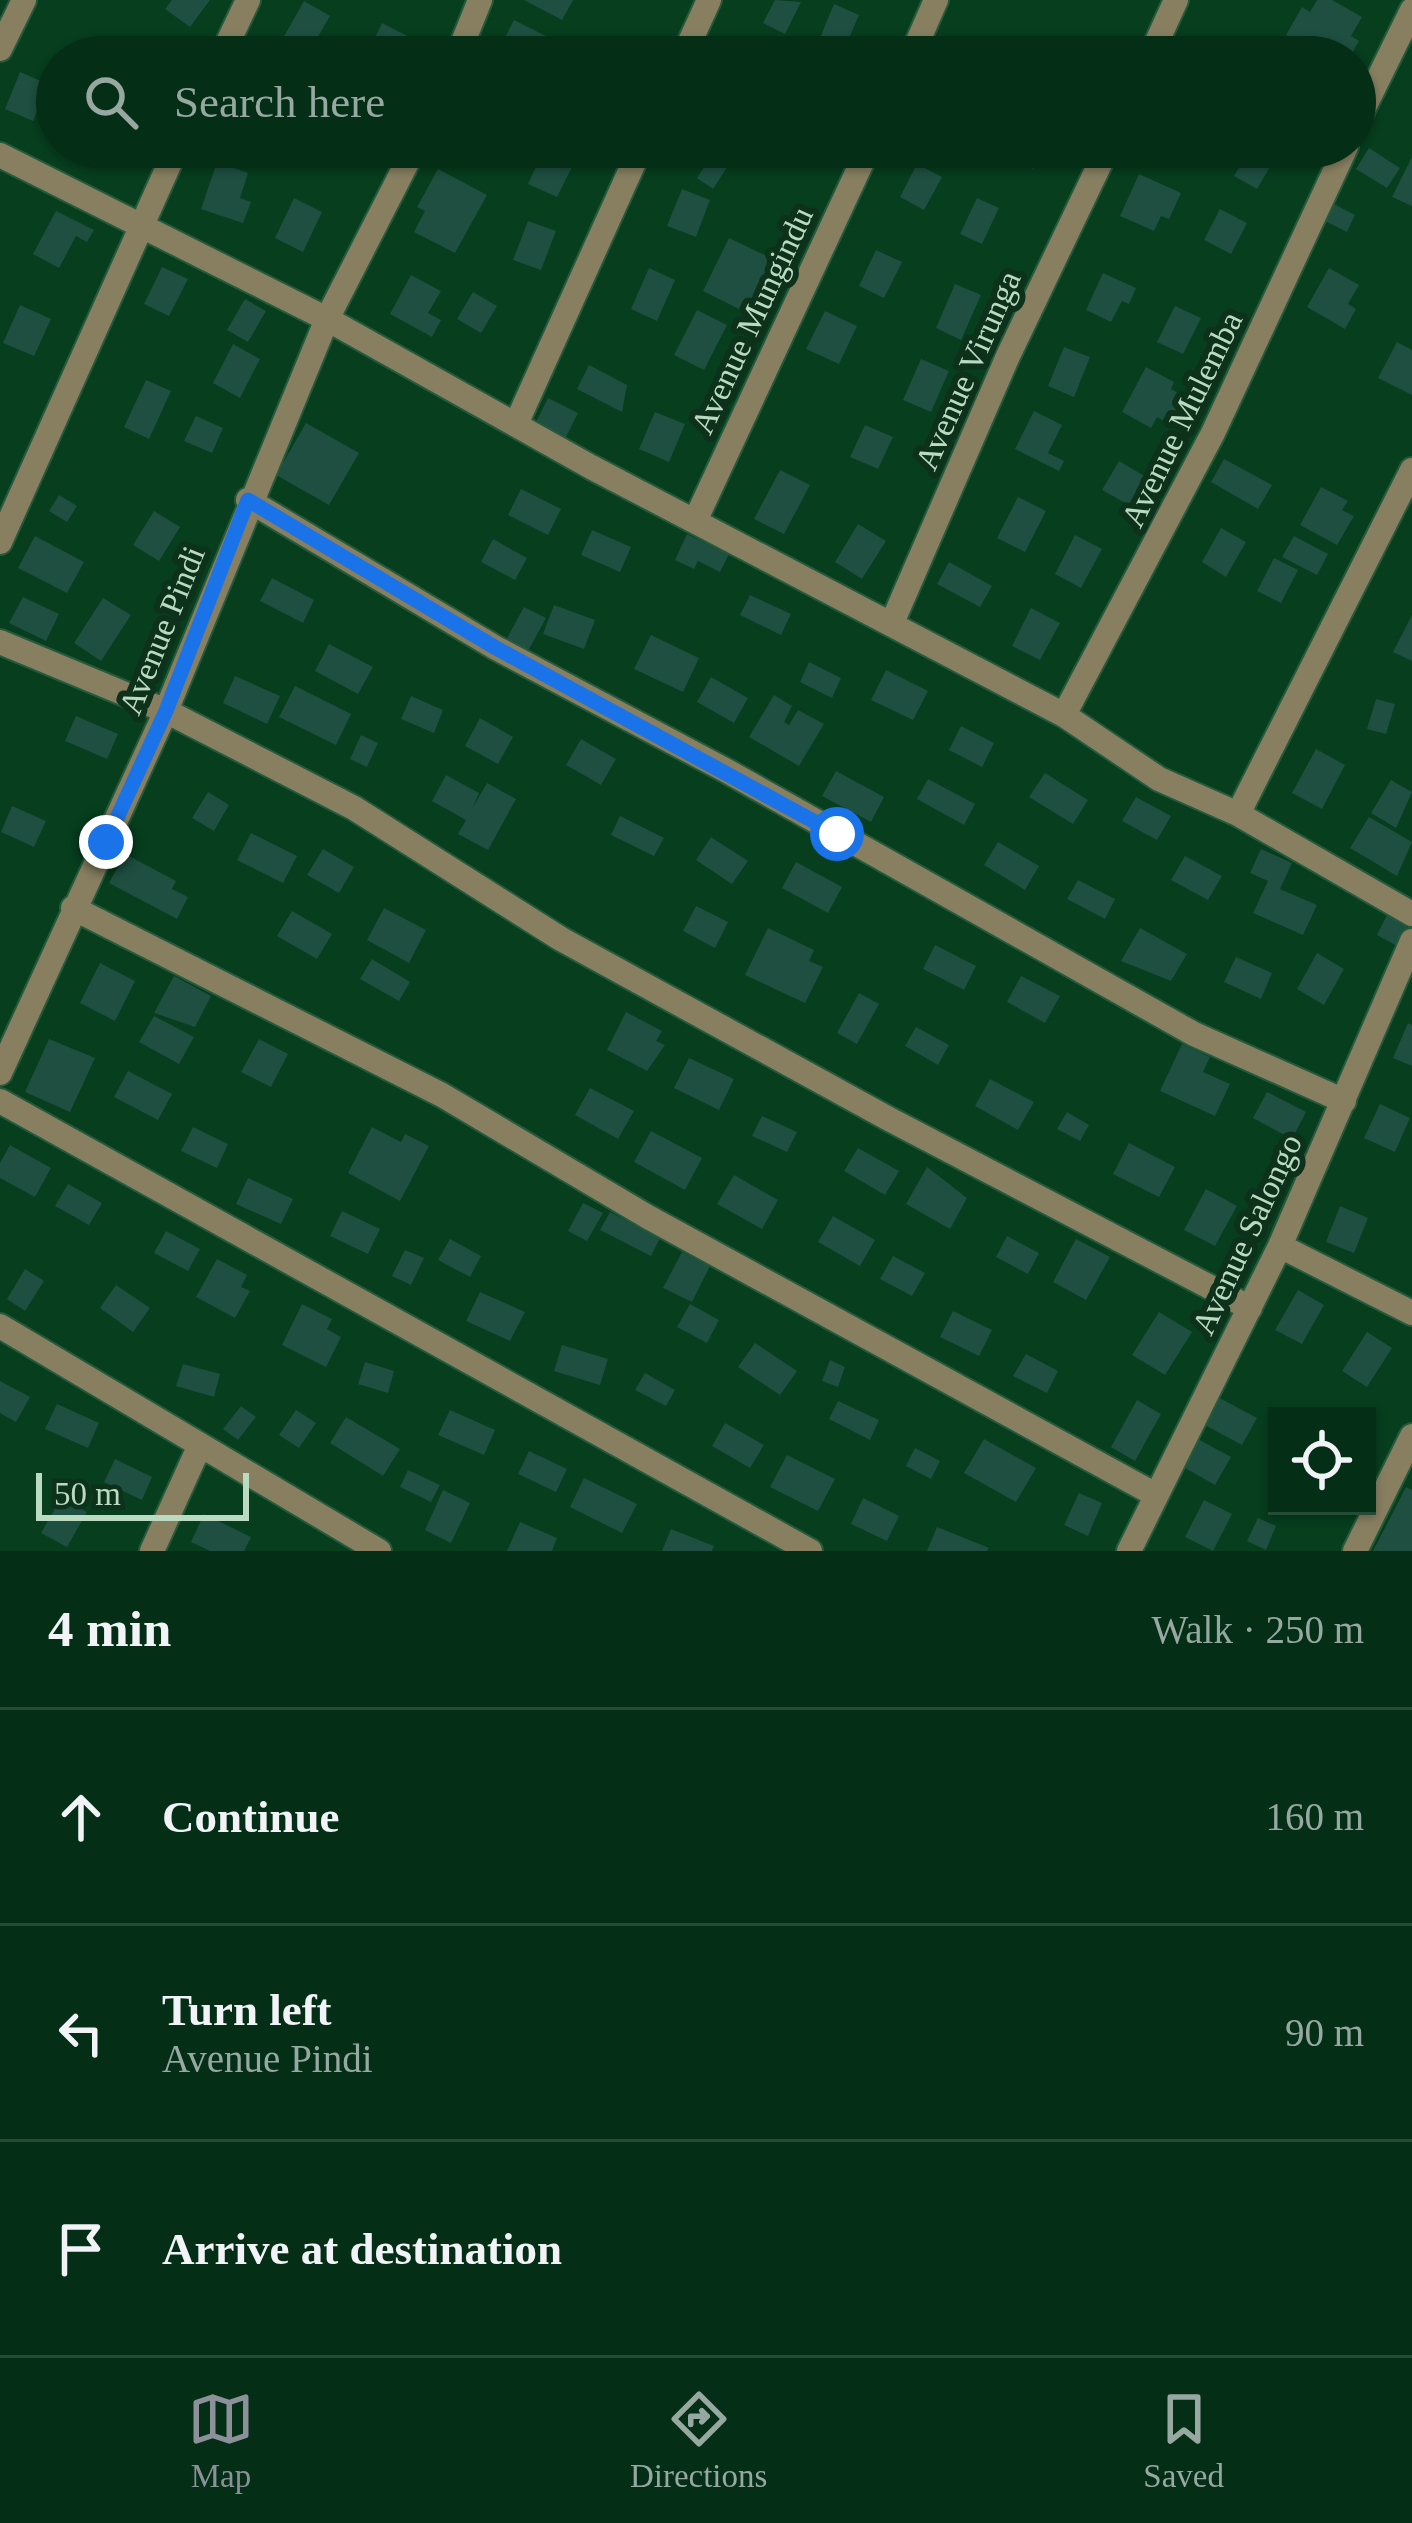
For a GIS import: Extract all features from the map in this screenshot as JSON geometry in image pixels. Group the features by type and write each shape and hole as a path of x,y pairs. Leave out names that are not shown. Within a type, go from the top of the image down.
{"street":[{"path":"0,50 24,0"},
{"path":"230,36 248,0"},
{"path":"466,36 481,0"},
{"path":"692,36 709,0"},
{"path":"920,36 936,0"},
{"path":"1160,36 1176,0"},
{"path":"1376,83 1412,10"},
{"path":"0,155 327,319 695,521 1064,715 1159,779 1238,814 1412,914"},
{"path":"0,542 125,273 140,225 167,168"},
{"name":"Avenue Pindi","path":"0,1073 166,711 248,500 327,319 404,168"},
{"path":"516,424 632,168"},
{"name":"Avenue Mungindu","path":"695,521 858,168"},
{"name":"Avenue Virunga","path":"892,623 1008,356 1098,168"},
{"name":"Avenue Mulemba","path":"1064,715 1213,433 1336,168"},
{"path":"1238,814 1412,470"},
{"path":"248,500 496,648 727,771 1194,1034 1344,1101"},
{"path":"0,642 166,711 354,808 562,938 889,1119 1250,1308"},
{"path":"73,908 442,1095 648,1217 1154,1494"},
{"name":"Avenue Salongo","path":"1129,1551 1280,1246 1412,940"},
{"path":"0,1101 810,1551"},
{"path":"1280,1246 1412,1313"},
{"path":"0,1325 376,1550"},
{"path":"1354,1551 1412,1436"},
{"path":"152,1551 200,1444"}],"building":[{"path":"172,0 210,0 190,27 165,9"},
{"path":"524,0 573,0 562,20"},
{"path":"775,0 801,2 785,34 763,23"},
{"path":"1317,0 1332,0 1362,17 1351,36 1286,35 1302,7 1310,12"},
{"path":"304,1 330,16 318,36 284,36"},
{"path":"834,4 859,15 850,36 821,36"},
{"path":"514,20 546,36 506,36"},
{"path":"382,23 407,36 376,36"},
{"path":"20,72 36,79 33,121 5,109"},
{"path":"1376,153 1400,168 1387,188 1356,169 1376,168"},
{"path":"1412,157 1412,206 1392,197"},
{"path":"215,168 248,173 240,198 251,202 243,223 201,209"},
{"path":"535,168 572,168 557,197 528,184"},
{"path":"703,168 726,168 713,189 697,178"},
{"path":"915,168 942,177 924,210 900,197"},
{"path":"1239,168 1269,168 1257,189 1234,176"},
{"path":"438,169 487,195 455,253 414,232 425,211 417,207"},
{"path":"1139,174 1181,193 1169,219 1161,216 1154,231 1120,216"},
{"path":"682,189 710,200 696,237 667,226"},
{"path":"294,198 322,212 303,252 275,238"},
{"path":"977,198 999,208 982,244 960,234"},
{"path":"1334,204 1355,215 1347,232 1325,221"},
{"path":"1220,209 1247,223 1231,254 1204,240"},
{"path":"56,211 94,230 87,242 76,236 59,268 33,254"},
{"path":"528,221 556,231 541,270 513,260"},
{"path":"729,238 777,261 763,289 772,293 759,319 703,291"},
{"path":"876,250 902,262 884,298 859,286"},
{"path":"162,267 188,279 169,316 144,304"},
{"path":"649,268 675,280 657,321 631,309"},
{"path":"1329,268 1359,285 1348,304 1356,309 1345,329 1307,307"},
{"path":"1103,273 1136,288 1129,304 1122,301 1111,322 1086,310"},
{"path":"411,275 441,291 428,313 441,320 432,337 390,314"},
{"path":"955,284 981,295 961,340 936,328"},
{"path":"473,292 497,306 481,333 457,319"},
{"path":"245,299 266,311 248,342 227,330"},
{"path":"20,305 51,319 34,356 3,343"},
{"path":"1175,306 1201,318 1183,354 1157,342"},
{"path":"697,310 727,325 704,370 674,355"},
{"path":"825,311 857,326 839,364 806,349"},
{"path":"1397,342 1412,350 1412,395 1378,378"},
{"path":"233,344 260,359 240,398 213,383"},
{"path":"1064,347 1090,357 1074,397 1048,386"},
{"path":"921,359 949,371 931,412 903,400"},
{"path":"589,365 627,385 622,412 577,389"},
{"path":"1146,367 1174,382 1171,389 1184,396 1169,424 1157,417 1151,428 1122,412"},
{"path":"146,380 171,391 149,439 124,427"},
{"path":"548,398 578,413 564,441 534,426"},
{"path":"1034,411 1062,425 1048,453 1064,461 1059,471 1015,449"},
{"path":"655,412 685,424 669,462 639,449"},
{"path":"196,416 223,428 212,453 184,441"},
{"path":"306,423 359,453 329,505 276,475"},
{"path":"865,425 893,437 878,469 850,457"},
{"path":"1224,459 1272,485 1258,509 1211,482"},
{"path":"1119,461 1146,477 1129,505 1102,490"},
{"path":"780,470 810,485 784,534 754,519"},
{"path":"1321,487 1348,501 1342,510 1354,516 1337,545 1300,525"},
{"path":"521,489 561,509 548,535 508,515"},
{"path":"59,495 77,506 67,522 49,511"},
{"path":"1018,497 1046,511 1025,552 997,538"},
{"path":"154,511 180,527 159,561 133,545"},
{"path":"858,524 886,541 862,579 835,562"},
{"path":"1221,528 1246,542 1226,577 1202,562"},
{"path":"592,530 631,547 620,572 581,555"},
{"path":"687,534 729,554 720,572 698,561 694,569 675,560"},
{"path":"1075,535 1102,549 1081,588 1055,574"},
{"path":"35,536 84,562 67,593 18,568"},
{"path":"1294,536 1328,554 1317,575 1282,557"},
{"path":"493,539 527,558 515,580 481,562"},
{"path":"1274,558 1298,570 1281,603 1257,591"},
{"path":"949,562 992,586 980,607 937,584"},
{"path":"272,578 314,600 303,623 260,601"},
{"path":"750,595 791,614 781,635 740,615"},
{"path":"23,597 59,614 46,641 9,623"},
{"path":"103,598 131,615 101,661 74,643"},
{"path":"554,605 595,620 584,649 543,634"},
{"path":"524,607 546,618 528,651 506,640"},
{"path":"1031,608 1060,623 1040,660 1012,646"},
{"path":"1412,615 1412,661 1393,652"},
{"path":"651,635 699,658 683,692 634,669"},
{"path":"329,644 373,667 358,694 315,671"},
{"path":"809,662 841,678 832,698 800,682"},
{"path":"886,670 928,691 913,720 871,700"},
{"path":"235,676 280,696 267,724 223,703"},
{"path":"711,677 748,698 734,723 697,702"},
{"path":"295,686 351,714 336,745 279,717"},
{"path":"774,695 792,706 784,722 789,725 798,710 824,724 799,766 749,737"},
{"path":"411,696 443,710 434,733 401,719"},
{"path":"1376,699 1395,704 1386,734 1367,729"},
{"path":"76,716 118,734 107,759 65,741"},
{"path":"480,718 513,737 498,764 465,746"},
{"path":"961,726 994,743 982,767 949,750"},
{"path":"361,735 378,743 367,767 350,759"},
{"path":"581,739 616,759 601,785 566,765"},
{"path":"1316,749 1345,765 1322,809 1292,793"},
{"path":"836,771 884,797 871,822 822,796"},
{"path":"1045,773 1088,800 1073,824 1029,797"},
{"path":"446,775 479,793 472,809 487,783 516,799 488,850 458,834 466,820 432,801"},
{"path":"928,779 975,804 964,825 917,799"},
{"path":"1391,780 1412,792 1396,828 1371,813"},
{"path":"208,792 229,805 214,831 192,818"},
{"path":"1136,797 1171,816 1157,840 1122,821"},
{"path":"12,806 46,821 34,847 1,832"},
{"path":"620,816 664,838 654,856 611,835"},
{"path":"1369,817 1412,842 1397,876 1350,848"},
{"path":"251,833 297,856 283,883 237,860"},
{"path":"711,837 748,861 732,884 696,860"},
{"path":"998,842 1039,866 1025,890 984,865"},
{"path":"323,849 354,867 339,893 307,875"},
{"path":"1261,849 1292,863 1280,889 1317,905 1303,935 1253,913 1268,881 1250,873"},
{"path":"125,854 176,881 172,889 188,897 177,919 109,883"},
{"path":"1185,856 1222,876 1208,900 1171,880"},
{"path":"796,862 842,887 828,913 782,888"},
{"path":"1078,880 1115,899 1105,919 1067,899"},
{"path":"696,906 728,922 715,948 683,931"},
{"path":"384,908 426,930 409,963 367,940"},
{"path":"292,911 332,934 317,959 277,936"},
{"path":"1388,913 1409,924 1397,946 1377,935"},
{"path":"768,928 814,950 809,961 823,967 805,1003 745,975"},
{"path":"1140,928 1187,954 1171,981 1121,961"},
{"path":"935,945 976,966 964,990 923,969"},
{"path":"1317,953 1344,969 1324,1005 1297,989"},
{"path":"1236,957 1272,973 1261,999 1224,982"},
{"path":"372,959 410,982 399,1001 360,979"},
{"path":"100,963 135,981 115,1021 80,1003"},
{"path":"174,976 211,996 195,1027 154,1013"},
{"path":"1021,976 1060,996 1045,1023 1007,1002"},
{"path":"859,993 879,1004 857,1044 837,1033"},
{"path":"626,1012 662,1031 656,1041 665,1045 647,1071 607,1050"},
{"path":"154,1016 194,1037 179,1064 139,1042"},
{"path":"1408,1023 1412,1025 1412,1066 1393,1058"},
{"path":"916,1027 949,1045 938,1065 905,1046"},
{"path":"49,1039 95,1058 70,1112 25,1092"},
{"path":"259,1039 288,1054 271,1087 241,1072"},
{"path":"1182,1044 1210,1057 1203,1072 1230,1084 1215,1116 1160,1091"},
{"path":"689,1058 734,1079 719,1110 674,1088"},
{"path":"128,1071 172,1094 158,1120 114,1097"},
{"path":"990,1079 1034,1102 1018,1130 975,1106"},
{"path":"590,1088 634,1111 618,1139 575,1115"},
{"path":"1267,1092 1306,1112 1292,1139 1253,1118"},
{"path":"1380,1104 1410,1118 1395,1152 1364,1138"},
{"path":"1067,1112 1089,1125 1080,1141 1057,1129"},
{"path":"762,1116 797,1132 787,1152 752,1136"},
{"path":"193,1127 228,1144 217,1168 181,1151"},
{"path":"372,1127 401,1142 405,1134 429,1146 400,1201 348,1173"},
{"path":"651,1131 702,1158 685,1190 634,1162"},
{"path":"1129,1143 1175,1167 1159,1197 1113,1174"},
{"path":"10,1145 51,1168 35,1197 0,1178 0,1163"},
{"path":"858,1148 899,1171 885,1195 844,1171"},
{"path":"927,1167 967,1198 950,1229 906,1204"},
{"path":"734,1175 778,1200 762,1229 717,1204"},
{"path":"248,1178 293,1199 281,1224 236,1204"},
{"path":"68,1184 102,1203 89,1225 55,1206"},
{"path":"1206,1189 1237,1206 1215,1246 1184,1230"},
{"path":"583,1203 603,1213 587,1241 568,1231"},
{"path":"1340,1206 1368,1218 1354,1253 1326,1242"},
{"path":"342,1211 380,1229 368,1254 330,1236"},
{"path":"610,1212 660,1238 651,1256 600,1230"},
{"path":"833,1216 875,1240 860,1266 818,1242"},
{"path":"166,1231 200,1249 188,1271 154,1253"},
{"path":"1007,1236 1039,1253 1028,1274 996,1257"},
{"path":"450,1239 481,1256 470,1277 438,1260"},
{"path":"1076,1239 1110,1257 1086,1300 1053,1282"},
{"path":"405,1250 424,1258 411,1285 392,1276"},
{"path":"682,1252 710,1266 692,1302 663,1288"},
{"path":"893,1256 925,1273 912,1296 880,1279"},
{"path":"217,1259 247,1275 241,1287 250,1291 235,1318 196,1297"},
{"path":"25,1269 44,1281 25,1311 7,1299"},
{"path":"116,1285 150,1308 133,1332 100,1308"},
{"path":"1298,1290 1324,1305 1302,1344 1275,1330"},
{"path":"480,1292 525,1312 510,1341 466,1321"},
{"path":"302,1304 332,1319 327,1329 341,1337 326,1367 282,1345"},
{"path":"690,1304 719,1320 707,1343 677,1327"},
{"path":"953,1311 992,1330 979,1356 940,1337"},
{"path":"1159,1312 1192,1332 1165,1375 1132,1355"},
{"path":"1367,1332 1392,1348 1367,1387 1342,1371"},
{"path":"755,1343 797,1371 780,1395 738,1367"},
{"path":"562,1345 608,1359 600,1385 554,1371"},
{"path":"1026,1354 1058,1371 1047,1393 1013,1376"},
{"path":"830,1360 845,1367 838,1387 822,1381"},
{"path":"365,1362 394,1371 388,1393 358,1384"},
{"path":"183,1364 220,1374 214,1397 176,1386"},
{"path":"645,1373 675,1390 666,1406 635,1390"},
{"path":"0,1381 30,1397 16,1422 0,1413"},
{"path":"1216,1396 1257,1418 1242,1445 1201,1423"},
{"path":"1137,1400 1161,1414 1135,1461 1111,1447"},
{"path":"838,1401 879,1420 870,1440 829,1419"},
{"path":"57,1404 99,1423 88,1448 45,1429"},
{"path":"241,1406 256,1417 238,1440 223,1429"},
{"path":"296,1410 316,1423 299,1448 279,1435"},
{"path":"450,1410 495,1430 484,1455 438,1435"},
{"path":"346,1417 400,1449 383,1476 330,1443"},
{"path":"725,1423 764,1445 750,1468 712,1446"},
{"path":"1194,1437 1231,1457 1215,1485 1178,1464"},
{"path":"984,1439 1036,1468 1016,1502 964,1473"},
{"path":"915,1448 940,1461 931,1479 906,1466"},
{"path":"529,1451 567,1469 556,1492 518,1474"},
{"path":"787,1455 835,1479 818,1511 770,1487"},
{"path":"115,1459 152,1477 142,1500 104,1482"},
{"path":"408,1470 440,1485 431,1502 400,1487"},
{"path":"584,1478 637,1504 622,1533 570,1507"},
{"path":"1406,1487 1412,1490 1412,1551 1373,1551"},
{"path":"443,1490 470,1503 451,1543 425,1530"},
{"path":"1079,1493 1102,1503 1088,1536 1064,1525"},
{"path":"61,1498 87,1512 67,1547 41,1533"},
{"path":"863,1498 899,1516 887,1541 851,1524"},
{"path":"1204,1500 1232,1514 1213,1551 1185,1537"},
{"path":"204,1514 251,1537 244,1551 210,1551 191,1542"},
{"path":"1258,1518 1276,1526 1266,1550 1247,1541"},
{"path":"520,1522 557,1538 552,1551 507,1551"},
{"path":"937,1527 989,1548 927,1551"},
{"path":"671,1529 714,1546 712,1551 662,1551"}],"route":[{"path":"106,842 166,711 248,500 496,648 837,834"}]}
